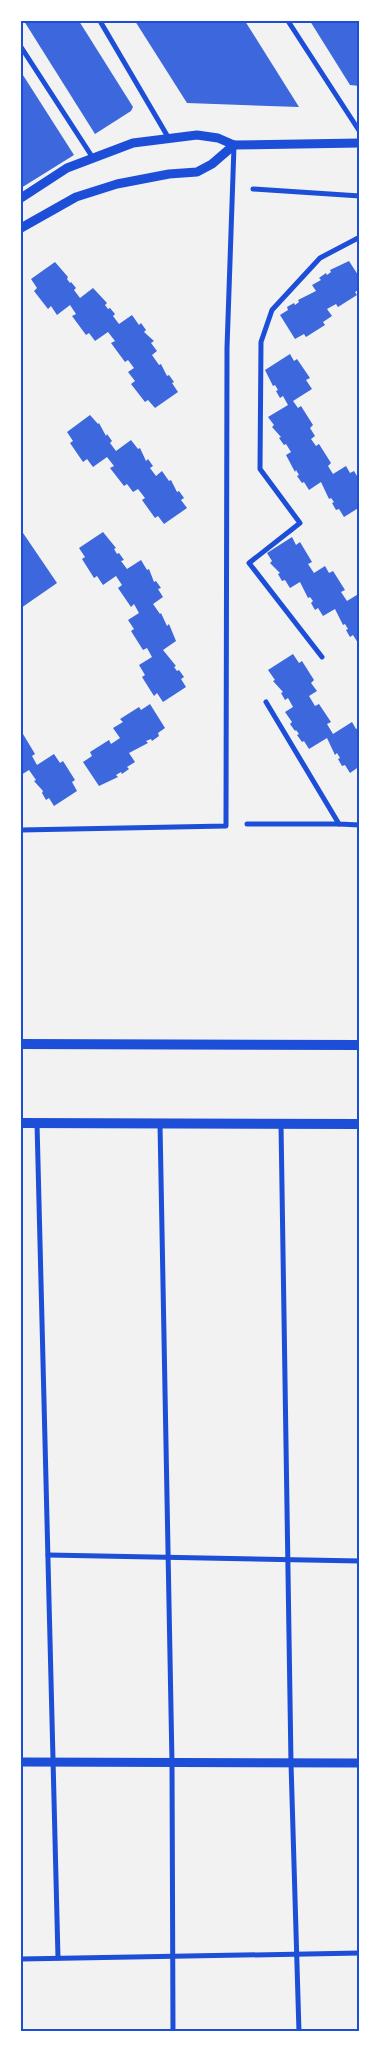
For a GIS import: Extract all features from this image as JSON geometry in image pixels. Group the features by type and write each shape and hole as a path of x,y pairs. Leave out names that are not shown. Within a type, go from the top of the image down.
{"main road":[{"path":"21,1044 360,1045"},
{"path":"21,1123 360,1124"}],"street":[{"path":"100,21 168,137"},
{"path":"288,21 360,132"},
{"path":"21,47 93,158"},
{"path":"21,198 67,168 133,143 168,137 197,135 218,138 234,145 360,142"},
{"path":"21,228 76,197 117,184 169,174 198,172 212,164 234,145"},
{"path":"21,830 226,826 227,348 234,145"},
{"path":"253,189 360,196"},
{"path":"322,657 249,563 300,522 260,469 260,342 272,310 320,258 360,237"},
{"path":"266,702 338,824"},
{"path":"246,824 360,825"},
{"path":"37,1123 58,1958"},
{"path":"160,1123 172,1763 173,2032"},
{"path":"281,1124 291,1763 299,2032"},
{"path":"48,1555 360,1561"},
{"path":"21,1762 360,1763"},
{"path":"21,1959 360,1952"}],"building":[{"path":"24,21 79,21 133,107 131,111 95,134"},
{"path":"135,21 245,21 299,107 187,103"},
{"path":"310,21 360,21 360,86 350,85"},
{"path":"21,72 74,155 21,188"},
{"path":"349,261 360,278 360,289 355,292 357,295 338,307 336,304 327,309 332,316 323,322 325,325 306,337 304,334 295,339 280,315 288,310 287,307 294,303 295,305 299,302 298,300 316,291 312,285 321,280 319,278 326,273 327,275 331,272 330,270"},
{"path":"55,262 68,277 67,279 70,283 76,288 74,290 80,298 93,288 107,303 105,305 108,309 110,308 115,314 113,316 119,324 132,315 139,325 141,323 146,330 144,332 154,341 151,343 157,351 152,355 159,365 161,364 167,376 169,375 174,382 172,383 178,392 155,408 148,400 145,402 131,384 135,381 128,372 134,368 128,360 125,362 111,343 115,341 108,332 95,341 89,333 86,335 72,316 76,314 70,305 57,315 51,306 48,309 34,291 37,288 31,279"},
{"path":"290,354 294,361 297,359 310,378 306,380 312,389 293,401 298,408 301,406 313,425 310,428 315,436 311,439 316,446 319,444 331,463 328,466 333,474 346,466 350,473 354,471 360,481 360,507 344,517 339,509 336,510 332,503 334,502 331,498 329,499 321,482 309,490 304,482 302,483 286,455 291,452 279,438 281,437 272,427 274,425 268,417 288,405 283,396 280,398 276,391 278,390 275,385 273,386 265,370"},
{"path":"90,415 99,423 106,436 107,434 112,441 110,443 116,451 131,440 138,449 140,448 146,461 148,459 153,466 150,468 156,476 162,471 169,481 171,480 177,492 179,491 184,498 181,500 187,508 164,524 158,516 155,518 142,500 145,498 138,489 133,492 127,484 124,486 110,468 114,466 107,457 93,467 87,459 83,462 70,443 73,441 67,432"},
{"path":"21,530 57,583 21,608"},
{"path":"103,532 116,548 114,549 117,554 119,553 124,560 121,561 127,569 141,560 147,570 149,569 154,582 156,581 161,588 158,589 163,597 153,604 161,613 167,626 169,624 176,641 163,650 176,666 174,667 177,671 179,670 184,677 181,679 186,687 163,702 157,693 154,696 142,677 145,675 139,665 152,657 147,648 143,650 131,631 134,629 128,620 139,613 134,604 131,607 118,588 122,585 116,576 103,585 97,576 94,578 82,559 85,557 79,548"},
{"path":"292,537 296,545 300,542 312,562 308,564 314,573 325,566 329,573 333,571 345,590 341,592 347,601 360,593 360,642 358,643 353,635 350,637 346,630 348,629 345,624 343,625 335,609 323,616 318,608 315,610 311,603 313,601 310,597 308,598 300,582 290,588 285,580 282,581 278,574 280,573 270,563 272,561 267,553"},
{"path":"293,654 299,663 302,661 314,680 311,683 317,691 309,696 315,706 319,704 331,722 327,724 333,734 352,722 356,729 360,727 360,766 350,773 345,765 342,766 338,759 340,758 337,753 335,755 327,738 309,749 290,724 292,722 285,712 293,707 288,698 285,700 281,693 283,692 273,681 275,680 268,670"},
{"path":"150,704 165,728 152,741 151,739 146,741 148,743 129,753 135,762 127,767 129,769 122,774 121,772 116,775 118,777 99,786 83,762 92,756 90,752 109,740 111,744 120,738 113,728 123,722 120,719 139,707 141,710"},
{"path":"23,734 35,754 32,756 37,765 54,754 60,763 63,761 75,780 72,782 77,791 54,806 49,798 46,800 42,793 43,791 34,781 36,780 29,770 21,775 21,735"}]}
